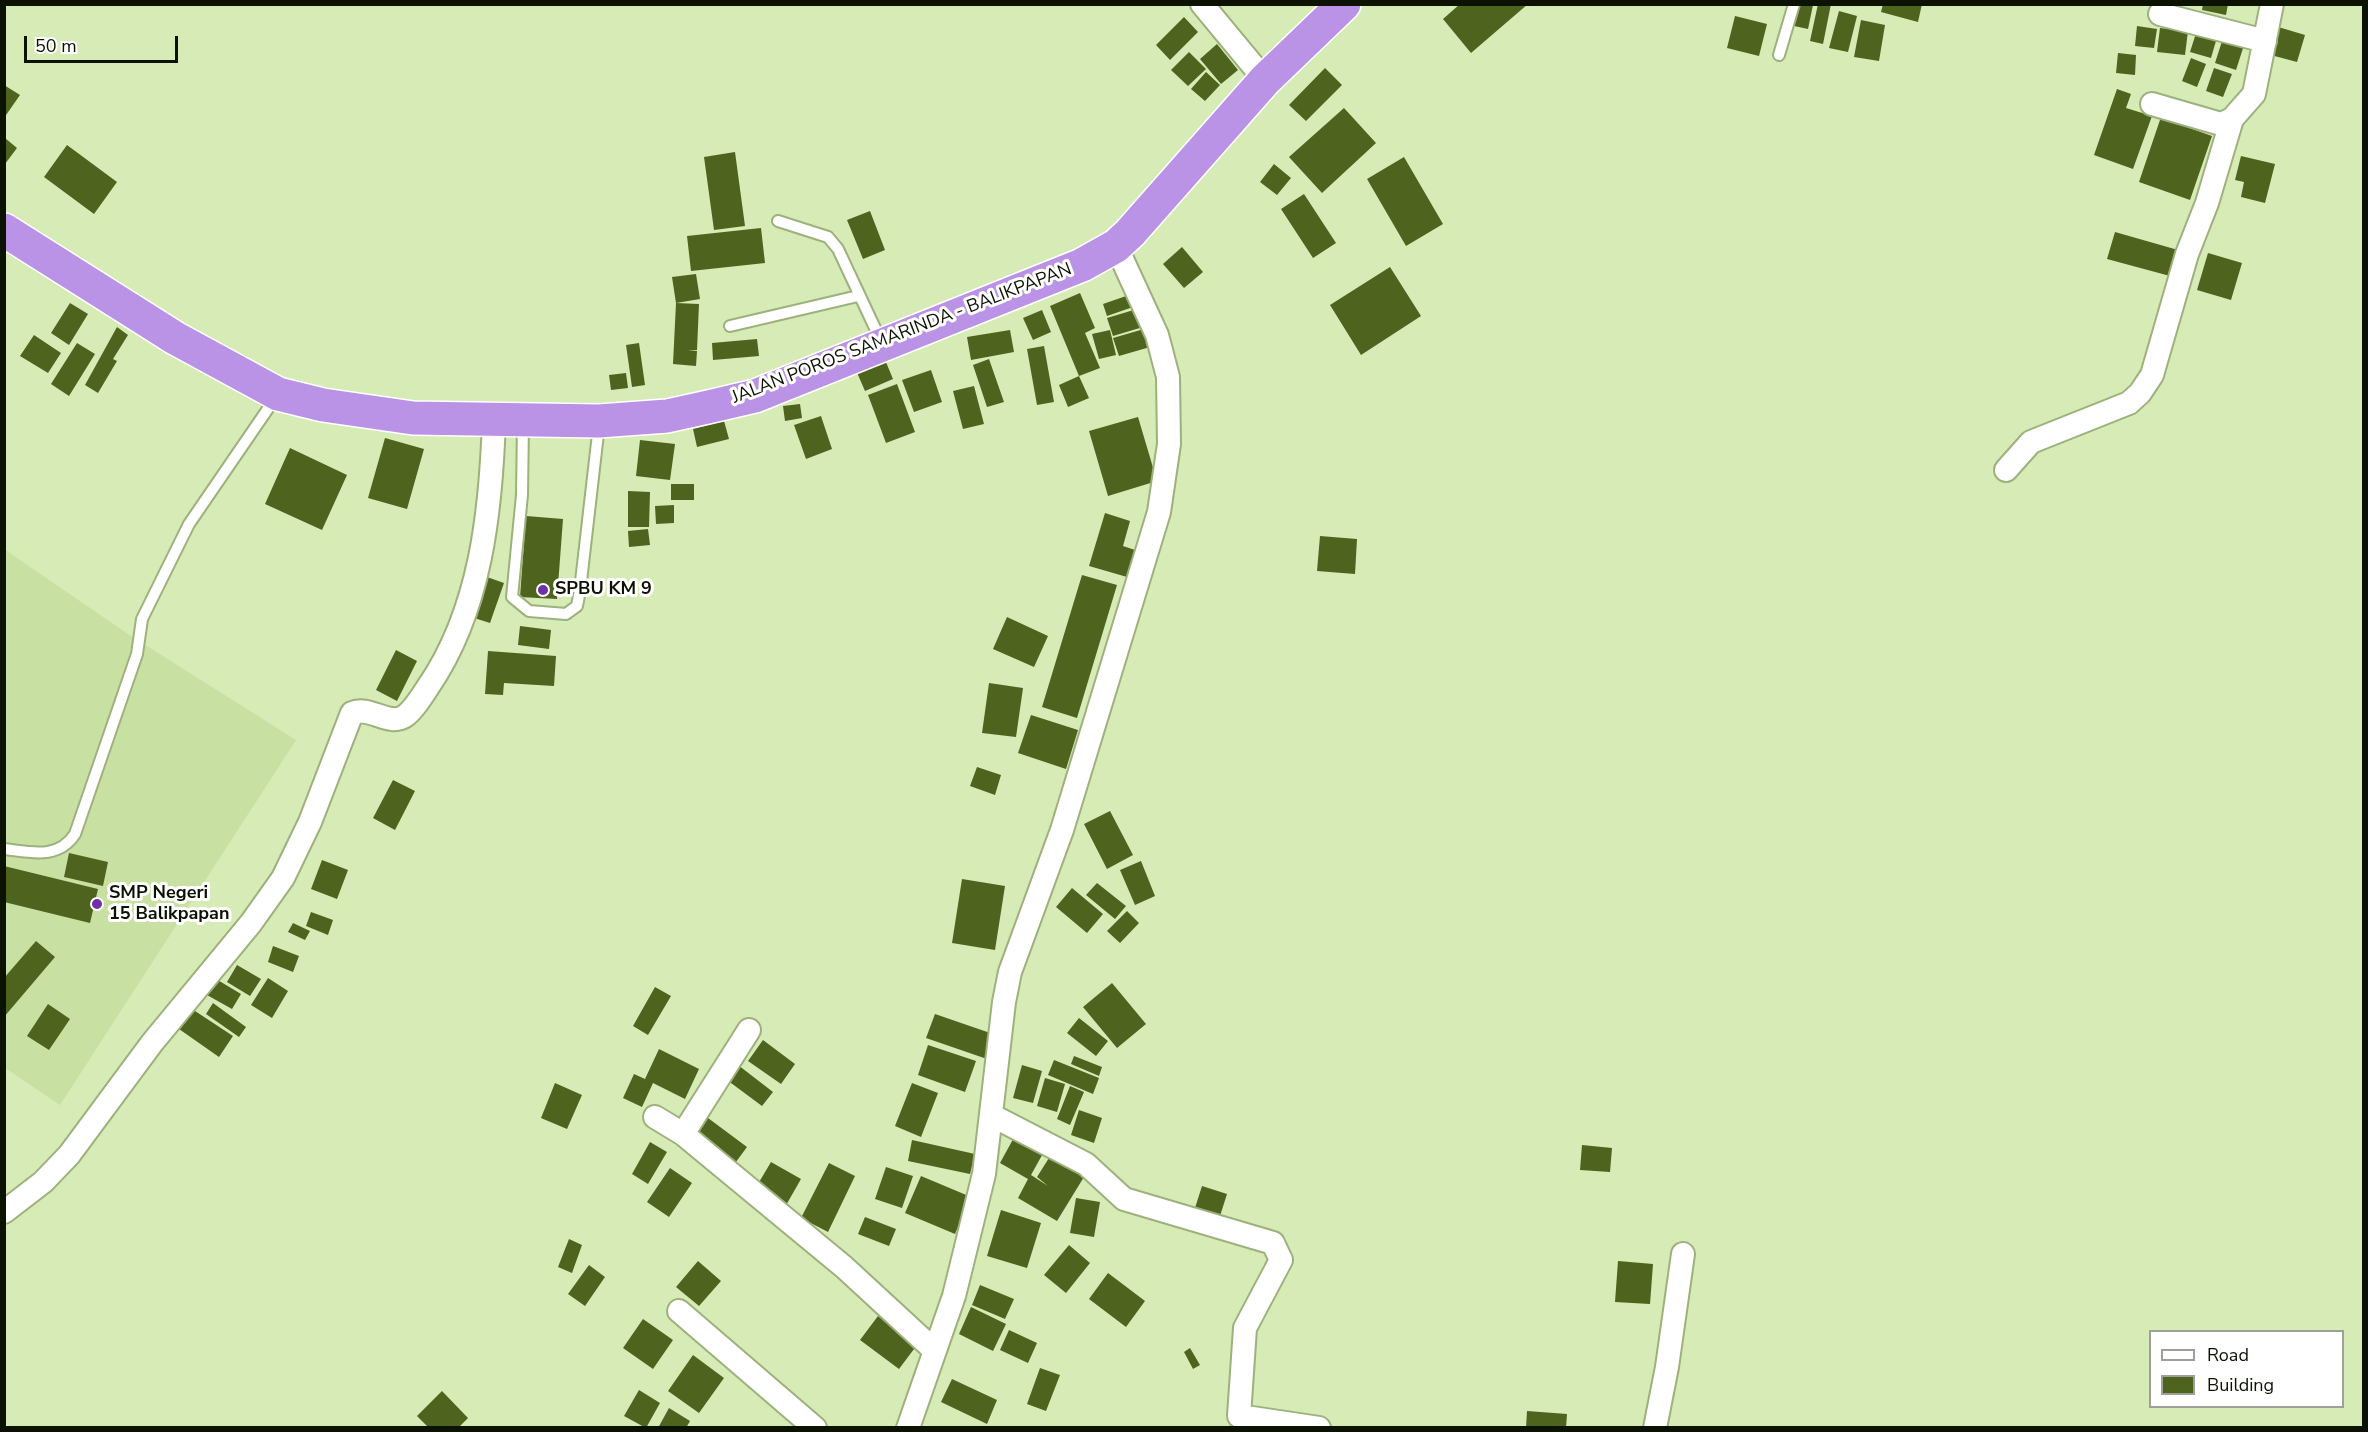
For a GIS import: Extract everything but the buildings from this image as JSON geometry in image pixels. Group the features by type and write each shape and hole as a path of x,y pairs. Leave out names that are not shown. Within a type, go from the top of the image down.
{"highway":[{"name":"JALAN POROS SAMARINDA - BALIKPAPAN","path":"4,230 175,338 278,394 323,405 413,418 599,421 667,416 755,396 1082,265 1116,246 1265,80 1344,4"}],"street":[{"path":"1202,4 1265,80"},
{"path":"2152,104 2221,124 2232,119 2254,94 2272,4"},
{"path":"2160,14 2265,41"},
{"path":"2006,470 2031,442 2130,403 2152,375 2187,254 2207,203 2232,119"},
{"path":"908,1428 954,1296 984,1174 1004,1002 1010,972 1062,830 1159,512 1169,444 1168,377 1156,335 1116,246"},
{"path":"4,1212 43,1182 69,1155 152,1043 251,923 283,878 310,822 352,713 361,711 395,720 405,716 442,666 469,601 478,568 508,419"},
{"path":"683,1134 749,1029"},
{"path":"991,1115 1086,1164 1124,1199 1273,1244 1281,1260 1245,1328 1239,1416 1319,1428"},
{"path":"655,1117 683,1134 844,1267 934,1350"},
{"path":"1655,1428 1667,1367 1683,1254"},
{"path":"679,1311 815,1428"}],"lane":[{"path":"1779,55 1794,4"},
{"path":"778,221 828,237 838,249 858,296 883,344"},
{"path":"730,326 858,296"},
{"path":"4,849 53,852 64,848 75,834 136,654 142,619 189,524 278,394"},
{"path":"508,419 522,495 512,597 529,611 566,614 577,606 580,590 599,421"}],"shaded area":[{"name":"SMP Negeri 15 Balikpapan","path":"4,549 128,634 296,740 60,1105 5,1068"}],"place":[{"name":"SPBU KM 9","path":"543,590"},
{"name":"SMP Negeri 15 Balikpapan","path":"97,904"}]}
